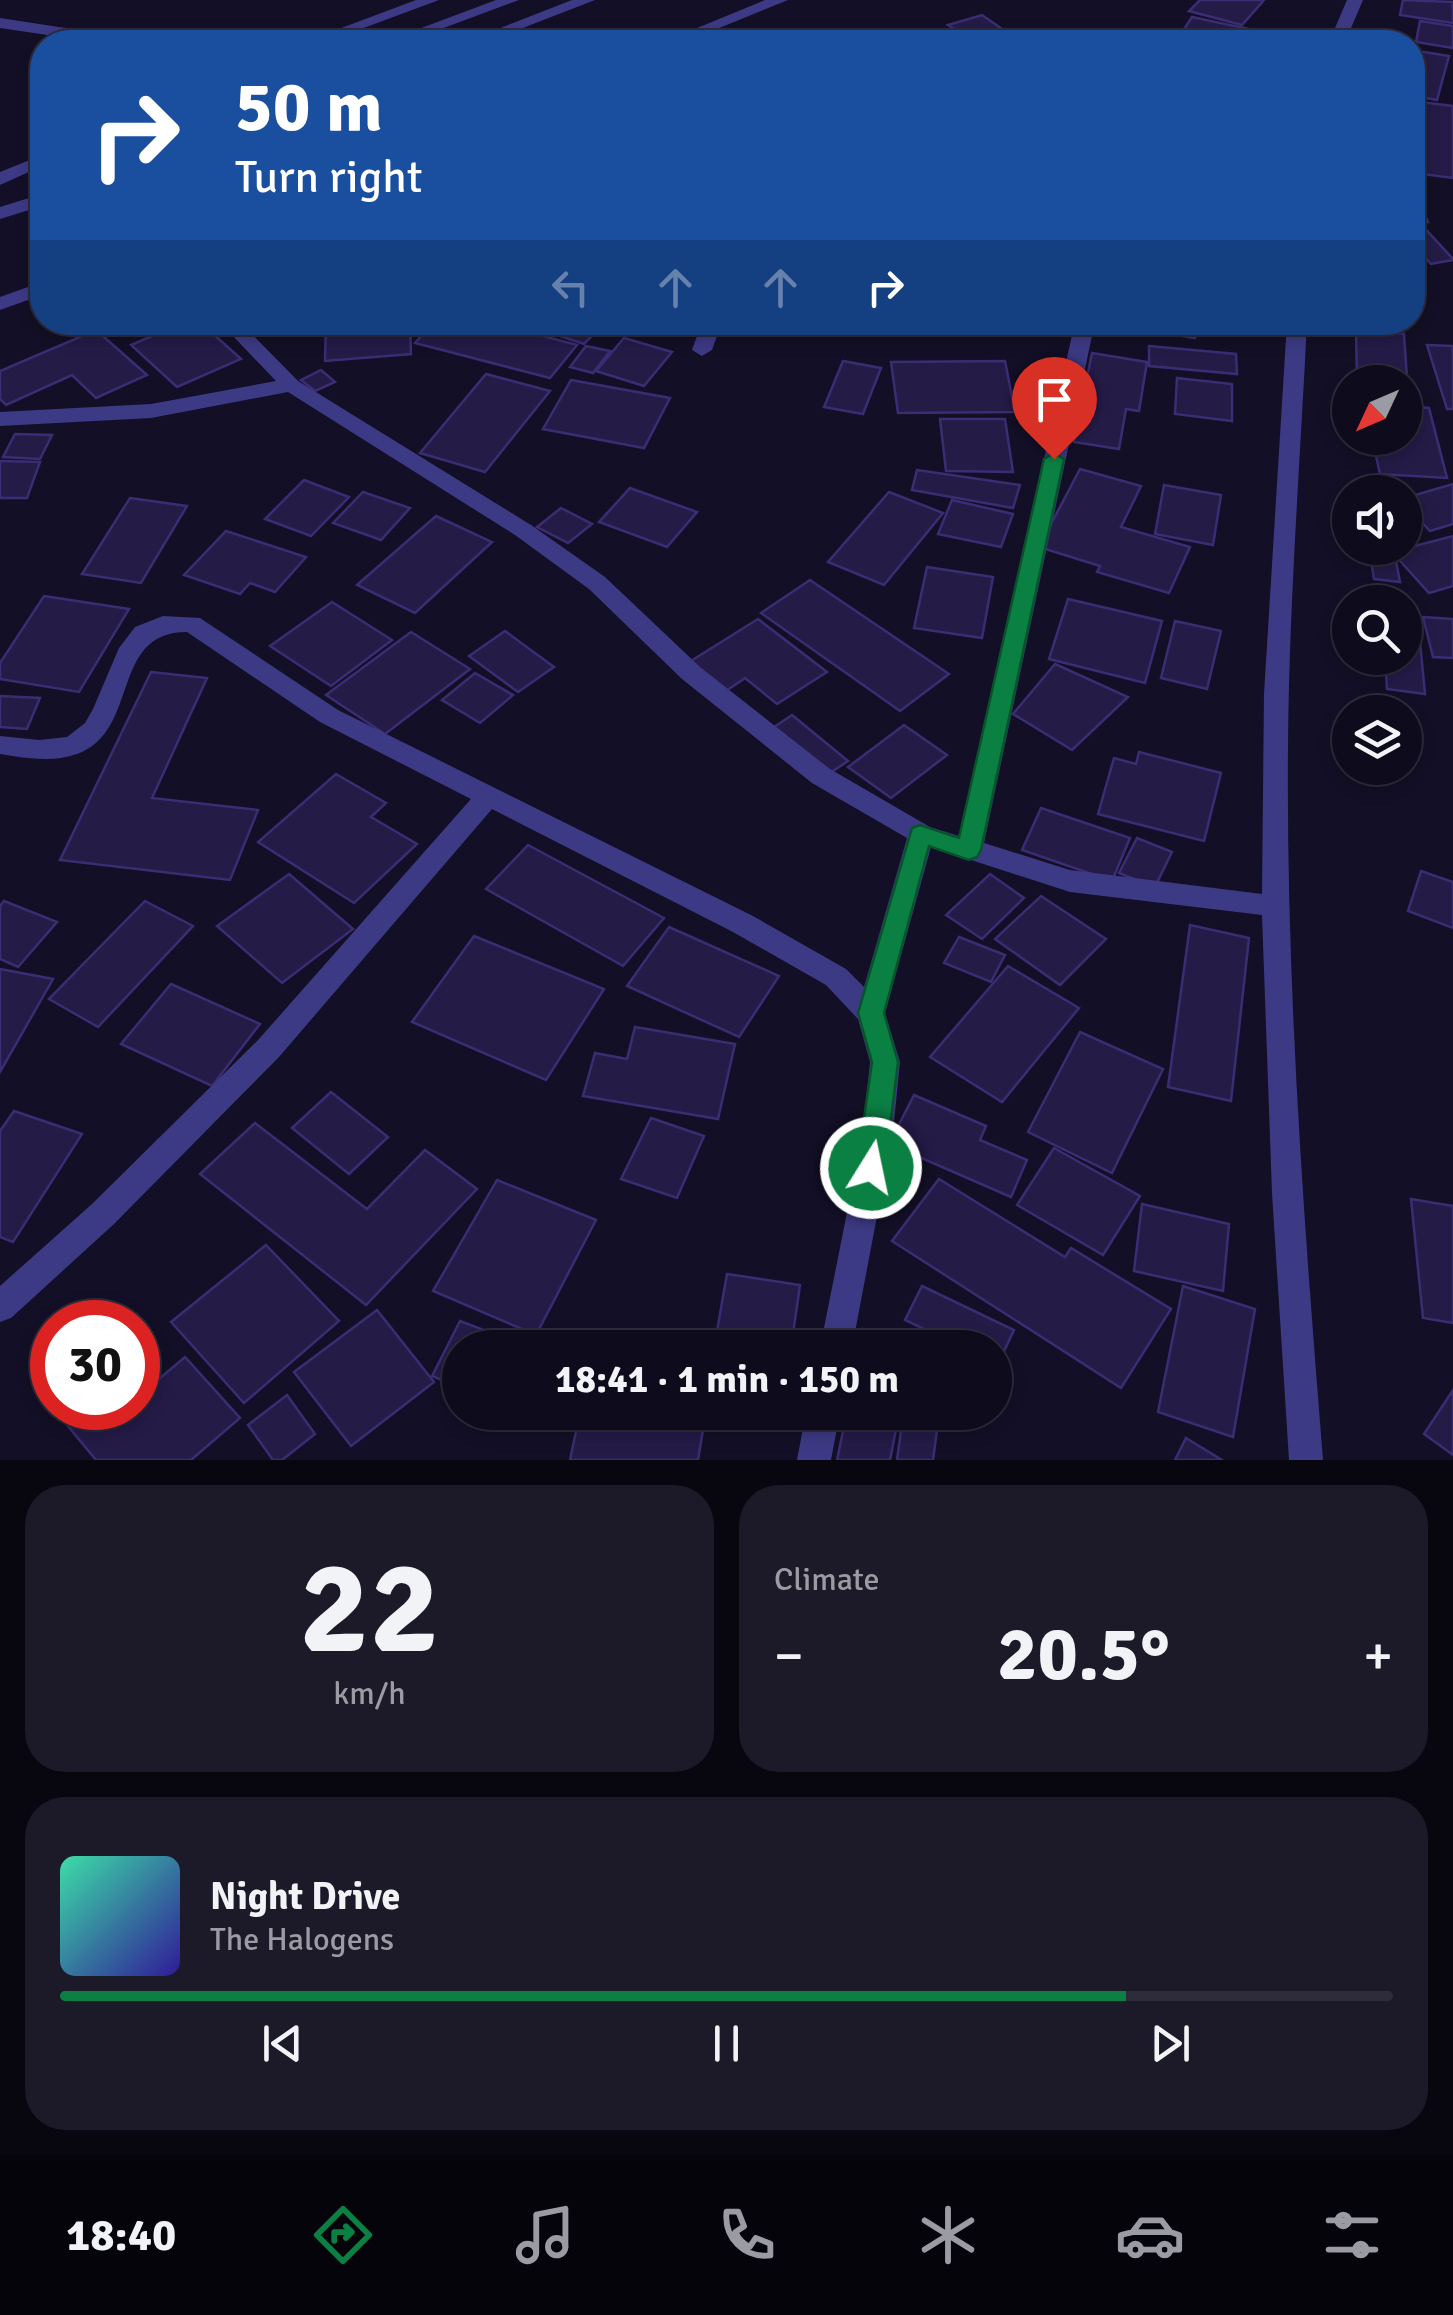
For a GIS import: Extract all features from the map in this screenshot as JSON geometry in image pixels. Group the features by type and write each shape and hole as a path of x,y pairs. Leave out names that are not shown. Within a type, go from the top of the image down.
{"street":[{"path":"346,30 431,0"},
{"path":"426,30 512,0"},
{"path":"506,30 588,0"},
{"path":"702,30 780,0"},
{"path":"1341,30 1354,0"},
{"path":"0,24 41,30"},
{"path":"0,180 30,169"},
{"path":"0,213 30,204"},
{"path":"0,304 30,293"},
{"path":"241,335 291,384 522,530 597,583 691,673 821,776 920,834 1070,881 1276,906"},
{"path":"702,350 707,335"},
{"path":"969,850 1082,335"},
{"path":"1296,335 1276,744 1276,906 1284,1160 1306,1460"},
{"path":"0,419 152,411 291,384"},
{"path":"0,744 27,749 74,746 99,725 121,666 141,633 168,620 192,624 329,716 758,932 836,977 871,1013 885,1062 878,1132 840,1330"},
{"path":"0,1307 103,1214 269,1048 488,796"},
{"path":"871,1013 920,834"},
{"path":"814,1460 820,1430"}],"building":[{"path":"1200,0 1264,0 1242,25 1189,11"},
{"path":"1403,0 1453,2 1453,23 1400,15"},
{"path":"982,15 1004,30 955,30 948,25"},
{"path":"1192,17 1253,30 1184,30"},
{"path":"1420,21 1453,26 1453,48 1425,43 1425,30 1418,30"},
{"path":"1425,52 1449,56 1437,100 1425,98"},
{"path":"1425,103 1453,106 1453,178 1425,174"},
{"path":"1425,229 1453,260 1431,264 1425,257"},
{"path":"84,335 102,335 147,375 96,398 72,375 6,405 0,399 0,371"},
{"path":"154,335 214,335 241,359 177,387 131,345"},
{"path":"326,335 410,335 411,354 325,361"},
{"path":"422,335 539,335 577,345 550,378 415,343"},
{"path":"557,335 593,335 584,344"},
{"path":"1356,335 1404,335 1406,365 1357,365"},
{"path":"624,338 672,352 644,386 596,371"},
{"path":"1427,345 1453,346 1453,409 1447,409"},
{"path":"586,346 610,351 593,373 570,367"},
{"path":"1149,346 1236,354 1237,374 1149,366"},
{"path":"1092,353 1147,362 1139,411 1126,409 1119,449 1074,442"},
{"path":"843,361 881,368 863,414 824,407"},
{"path":"1005,361 1015,412 898,413 891,362"},
{"path":"321,370 335,382 315,391 301,380"},
{"path":"486,374 550,391 485,472 420,453"},
{"path":"1177,378 1232,384 1232,421 1175,414"},
{"path":"571,380 670,398 644,448 543,429"},
{"path":"1422,407 1429,408 1447,478 1380,474 1376,455 1422,455"},
{"path":"940,419 1005,419 1013,472 946,471"},
{"path":"15,434 52,435 40,459 3,457"},
{"path":"0,461 40,462 27,498 0,498"},
{"path":"1080,469 1141,486 1121,527 1190,547 1169,593 1097,572 1100,566 1039,547"},
{"path":"917,470 1020,485 1013,508 912,490"},
{"path":"304,480 349,497 311,536 265,519"},
{"path":"1453,484 1453,524 1430,531 1422,523 1422,493"},
{"path":"1164,485 1221,495 1213,545 1155,534"},
{"path":"630,488 697,512 667,547 599,522"},
{"path":"363,492 410,508 381,540 333,523"},
{"path":"889,492 943,513 884,585 828,562"},
{"path":"130,498 187,506 141,583 82,574"},
{"path":"952,500 1013,514 1001,547 938,534"},
{"path":"561,508 592,524 568,543 537,527"},
{"path":"436,516 492,542 415,613 357,585"},
{"path":"226,531 306,557 275,592 250,583 240,594 184,575"},
{"path":"1453,536 1453,586 1429,593 1404,565 1422,565 1422,544"},
{"path":"1372,565 1397,565 1400,582 1374,579"},
{"path":"927,567 993,577 982,638 914,628"},
{"path":"810,580 949,674 900,711 761,613"},
{"path":"44,596 129,609 79,692 0,679 0,663"},
{"path":"1068,599 1162,621 1145,683 1049,659"},
{"path":"332,602 392,640 331,686 270,646"},
{"path":"1423,617 1453,619 1453,658 1433,657"},
{"path":"758,619 827,672 777,704 745,678 723,693 686,664"},
{"path":"1175,621 1221,631 1207,689 1161,678"},
{"path":"505,631 554,667 518,692 469,656"},
{"path":"411,632 470,669 385,734 326,695"},
{"path":"1422,662 1425,694 1387,689 1386,675 1422,675"},
{"path":"1055,664 1128,697 1072,750 1013,714"},
{"path":"151,672 207,678 152,798 258,810 230,880 60,860"},
{"path":"475,673 513,695 480,723 442,700"},
{"path":"0,696 40,698 27,729 0,727"},
{"path":"792,715 848,761 827,775 771,729"},
{"path":"904,725 947,755 891,798 848,767"},
{"path":"1139,752 1221,773 1204,841 1098,814 1114,758 1136,764"},
{"path":"336,774 386,803 371,817 417,844 354,903 258,842"},
{"path":"1041,808 1130,838 1112,881 1022,850"},
{"path":"1137,838 1172,852 1155,887 1119,873"},
{"path":"528,845 664,918 623,966 486,889"},
{"path":"1421,871 1453,882 1453,928 1408,911"},
{"path":"289,874 353,929 282,983 217,926"},
{"path":"990,874 1024,898 982,939 946,915"},
{"path":"1041,896 1106,939 1060,985 995,939"},
{"path":"4,901 57,922 18,967 0,959 0,906"},
{"path":"145,901 193,926 98,1027 49,999"},
{"path":"1190,925 1249,938 1231,1101 1168,1087"},
{"path":"669,927 779,976 739,1037 627,986"},
{"path":"474,936 604,989 546,1080 412,1022"},
{"path":"959,937 1005,955 991,982 944,963"},
{"path":"1008,966 1079,1008 1002,1102 930,1057"},
{"path":"0,969 53,979 0,1072"},
{"path":"171,984 260,1024 212,1086 121,1044"},
{"path":"635,1027 735,1044 718,1119 583,1096 595,1053 627,1059"},
{"path":"1080,1032 1163,1069 1112,1173 1028,1132"},
{"path":"331,1092 388,1137 349,1174 292,1128"},
{"path":"914,1095 986,1126 980,1140 1027,1160 1011,1197 889,1144"},
{"path":"14,1111 82,1134 13,1242 0,1237 0,1131"},
{"path":"651,1118 704,1136 677,1198 621,1179"},
{"path":"255,1123 367,1209 425,1150 477,1189 366,1305 200,1174"},
{"path":"1054,1148 1140,1196 1103,1255 1017,1205"},
{"path":"939,1179 1065,1257 1071,1248 1171,1309 1121,1388 892,1241"},
{"path":"497,1180 596,1220 539,1330 524,1330 433,1291"},
{"path":"1411,1199 1453,1206 1453,1323 1423,1318"},
{"path":"1142,1204 1229,1224 1223,1291 1134,1271"},
{"path":"266,1245 339,1321 244,1403 171,1322"},
{"path":"727,1274 800,1285 794,1330 717,1330"},
{"path":"922,1286 1014,1330 1012,1334 1012,1330 926,1330 905,1320"},
{"path":"1183,1286 1255,1309 1233,1437 1158,1412"},
{"path":"377,1310 434,1382 351,1446 294,1372"},
{"path":"460,1321 484,1330 455,1330"},
{"path":"442,1356 442,1380 432,1376"},
{"path":"185,1357 240,1418 191,1460 96,1460 71,1430 160,1430 160,1378"},
{"path":"1453,1390 1453,1455 1424,1434"},
{"path":"287,1395 315,1434 282,1460 273,1460 248,1425"},
{"path":"576,1430 703,1430 698,1460 570,1460"},
{"path":"843,1430 896,1430 890,1460 837,1460"},
{"path":"901,1430 937,1430 933,1460 897,1460"},
{"path":"1186,1438 1222,1460 1175,1460"}],"route":[{"path":"871,1168 885,1062 871,1013 920,834 969,850 1054,459"}]}
